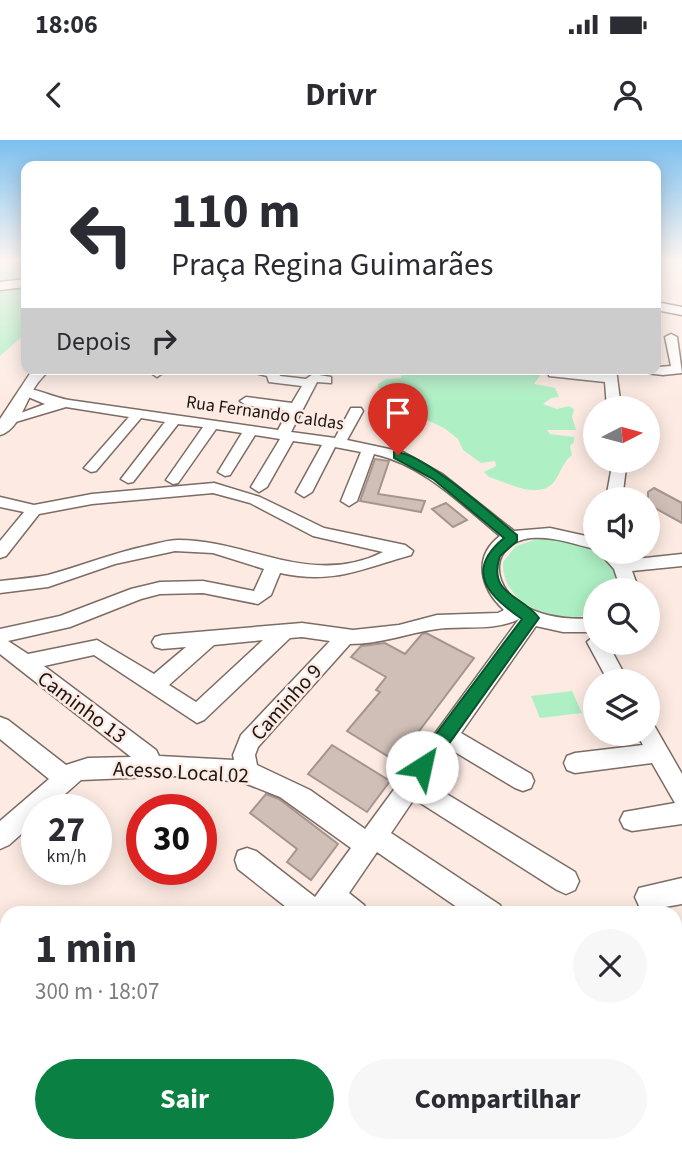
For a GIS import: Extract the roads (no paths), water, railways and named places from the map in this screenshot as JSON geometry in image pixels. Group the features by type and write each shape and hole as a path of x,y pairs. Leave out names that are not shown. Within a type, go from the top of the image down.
{"main road":[{"path":"663,307 682,311"},
{"path":"5,425 37,375"}],"street":[{"path":"661,371 680,369 677,338"},
{"path":"274,375 273,379 310,383"},
{"path":"610,375 613,396"},
{"path":"259,487 313,378 327,380"},
{"path":"25,391 45,404"},
{"path":"246,401 297,408"},
{"name":"Rua Fernando Caldas","path":"5,425 45,404 69,404 369,448 398,455 424,468 513,538"},
{"path":"304,492 356,411"},
{"path":"91,468 138,414"},
{"path":"128,479 174,420"},
{"path":"173,480 212,425"},
{"path":"225,472 251,430"},
{"path":"349,501 369,448"},
{"path":"0,502 34,510 92,499 214,488 255,500 319,532 403,550 383,559 327,571 274,566 214,548 175,545 112,559 48,581 0,587"},
{"path":"0,552 34,510"},
{"path":"583,535 544,531 513,538 494,554 490,565 496,589 526,614 583,631"},
{"path":"626,578 622,566 682,560"},
{"path":"3,642 137,593 160,588 204,587 258,598 265,591 274,566"},
{"path":"162,642 309,630 345,637 399,632 437,622 501,620 526,614"},
{"path":"323,906 445,735 526,614"},
{"path":"24,663 97,647 197,714 284,633"},
{"name":"Caminho 9","path":"248,773 244,755 246,747 345,637"},
{"path":"154,685 208,639"},
{"name":"Caminho 13","path":"3,642 24,663 148,757 154,768"},
{"path":"0,726 65,778"},
{"path":"445,735 523,781"},
{"path":"575,763 640,746"},
{"path":"654,746 682,795"},
{"name":"Acesso Local 02","path":"1,833 75,771 88,768 154,768 248,773 286,788 478,906"},
{"path":"410,784 566,881"},
{"path":"632,820 682,813"},
{"path":"247,860 320,906"},
{"path":"648,897 682,891"}]}
